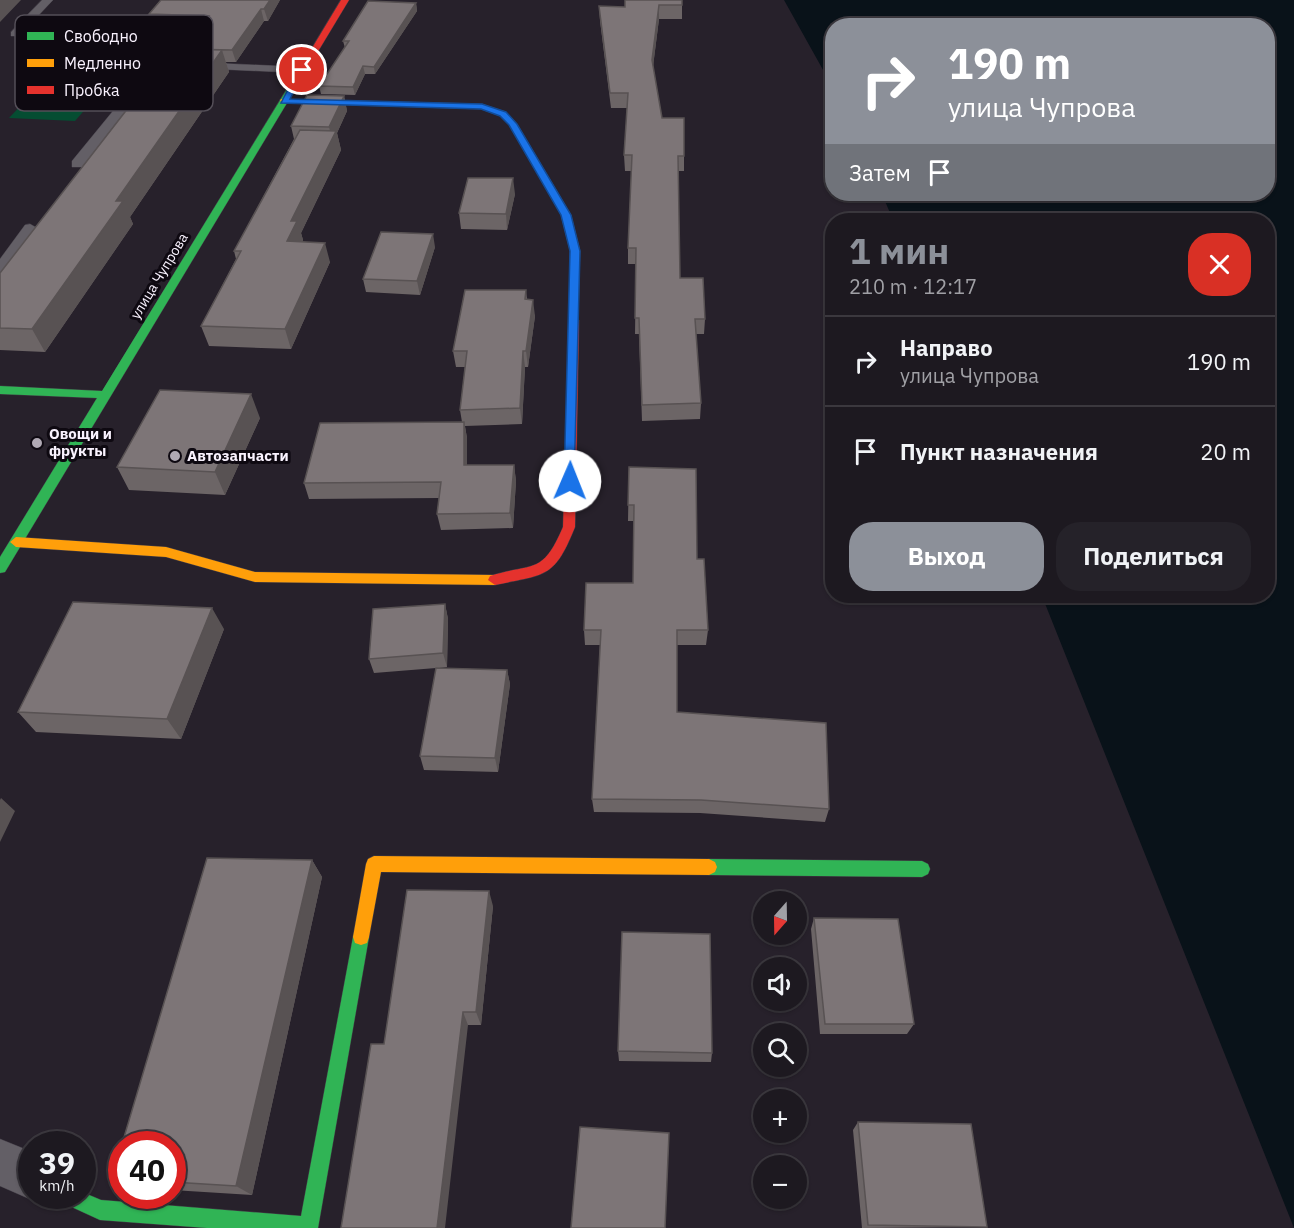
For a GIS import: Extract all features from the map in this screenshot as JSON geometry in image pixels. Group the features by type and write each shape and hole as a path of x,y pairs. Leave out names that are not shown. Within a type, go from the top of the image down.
{"street":[{"name":"улица Чупрова","path":"0,568 345,0"},
{"path":"16,543 166,552 255,577 500,580 541,570 558,553 569,527 575,251 566,215 513,124 503,114 482,107 284,101"},
{"path":"0,390 107,395"},
{"path":"96,1208 309,1226 374,864 922,870"},
{"path":"0,1162 18,1170"}],"lane":[{"path":"33,15 48,0"},
{"path":"213,66 302,70"},
{"path":"77,164 119,111"},
{"path":"0,269 30,228"}],"green space":[{"path":"16,111 84,111 75,121 9,118"}],"shaded area":[{"path":"784,0 1294,0 1294,1228 1045,603 1275,603 1275,213 890,213 885,201 1275,201 1275,18 825,18 825,73"}],"building":[{"path":"161,0 270,0 232,50 213,50 213,15 149,14"},
{"path":"625,0 682,0 682,5 659,5 652,60 662,118 684,118 684,156 678,156 680,278 703,278 705,319 695,319 701,403 642,405 639,318 635,318 636,248 628,248 632,155 624,155 628,93 610,93 599,6 625,7"},
{"path":"368,1 416,3 374,67 363,66 353,87 319,86 349,41 343,41"},
{"path":"213,50 222,50 213,63"},
{"path":"307,95 344,96 329,127 291,126"},
{"path":"126,111 179,111 116,201 123,201 32,329 0,328 0,273"},
{"path":"300,130 336,131 291,221 297,221 287,241 325,243 285,329 201,326 241,251 234,251"},
{"path":"468,178 513,178 506,214 459,213"},
{"path":"381,232 433,234 417,281 363,279"},
{"path":"465,290 526,290 525,299 533,300 526,351 523,351 520,408 460,410 467,351 453,351"},
{"path":"160,390 251,394 215,472 117,467"},
{"path":"464,422 464,465 514,465 510,513 437,514 441,482 304,483 320,423"},
{"path":"629,467 696,469 697,559 704,559 708,630 677,630 677,712 826,723 829,809 701,800 592,799 601,630 584,630 586,583 633,583 634,505 628,505"},
{"path":"73,602 212,608 167,719 18,712"},
{"path":"445,604 443,653 369,659 373,609"},
{"path":"436,668 507,670 495,758 420,756"},
{"path":"207,858 312,860 236,1186 186,1183 186,1131 126,1131"},
{"path":"407,890 489,891 476,1012 463,1012 437,1228 341,1228 371,1044 384,1044"},
{"path":"814,918 898,919 914,1024 825,1024"},
{"path":"622,932 710,934 712,1053 618,1051"},
{"path":"858,1122 971,1124 987,1227 868,1225"},
{"path":"580,1127 669,1133 665,1228 571,1228"}],"traffic: fast":[{"path":"0,568 301,73"},
{"path":"0,390 107,395"},
{"path":"709,867 922,869"},
{"path":"96,1208 309,1226 361,937"}],"traffic: slow":[{"path":"284,101 482,107 503,114 513,124 566,215 575,251 574,320"},
{"path":"16,542 166,552 255,577 495,580"},
{"path":"361,937 374,864 709,867"}],"traffic: jam":[{"path":"301,73 345,0"},
{"path":"495,580 541,570 558,553 569,527 574,320"}],"place":[{"name":"Овощи и фрукты","path":"37,443"},
{"name":"Автозапчасти","path":"175,456"}],"route":[{"path":"302,70 284,101 482,107 503,114 513,124 566,215 575,251 570,481"}]}
